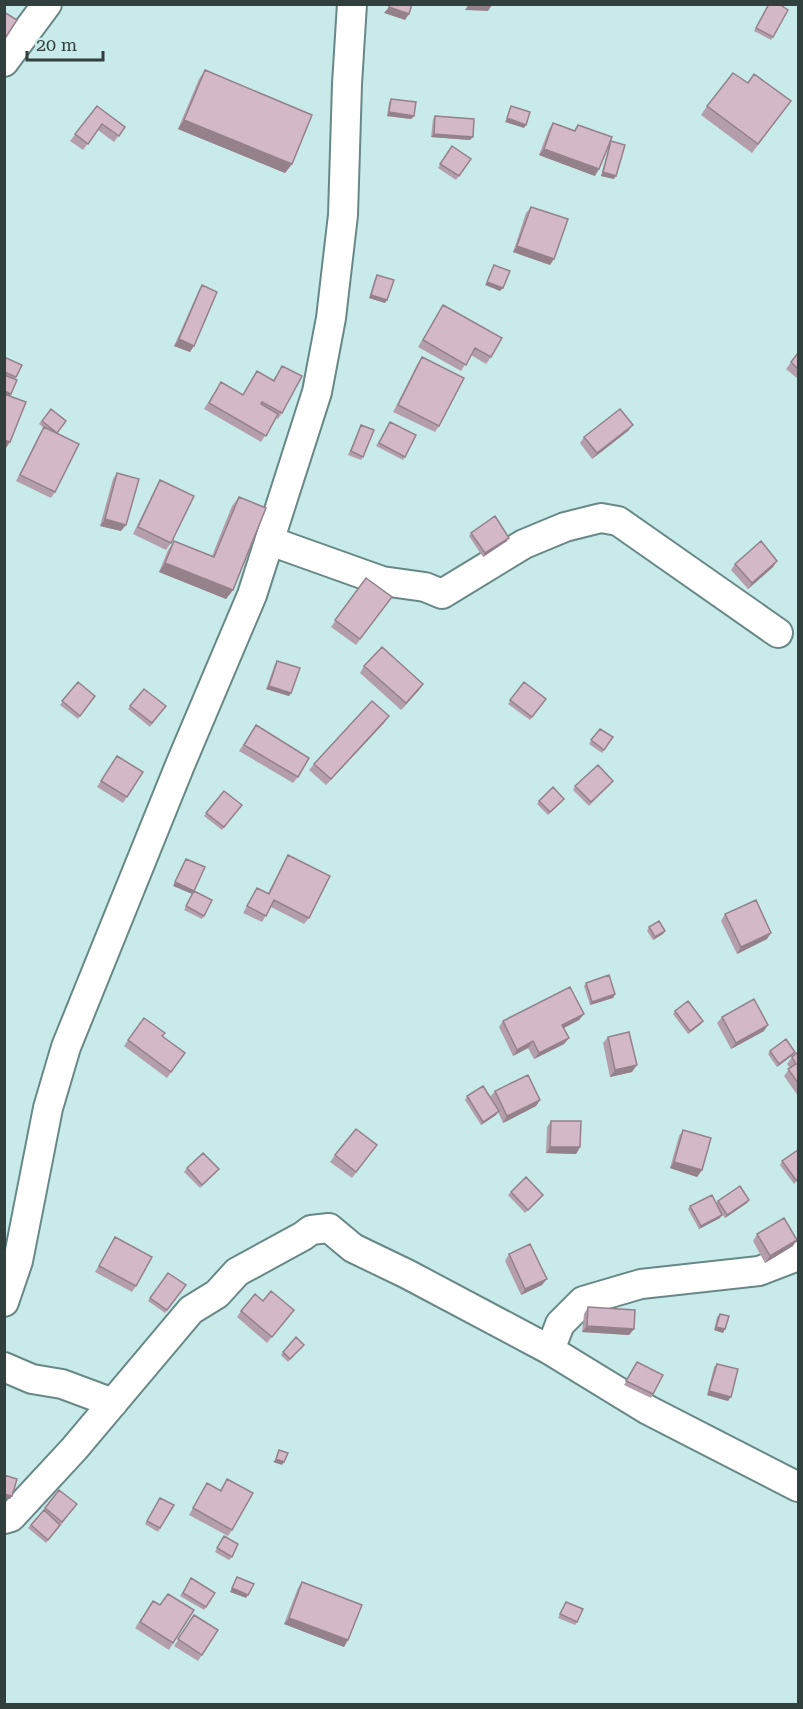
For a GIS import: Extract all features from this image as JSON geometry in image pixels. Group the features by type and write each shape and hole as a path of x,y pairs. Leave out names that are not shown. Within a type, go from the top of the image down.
{"street":[{"path":"4,62 46,4"},
{"path":"4,1302 18,1262 48,1108 66,1047 180,765 252,595 317,392 331,318 343,214 352,4"},
{"path":"270,540 382,580 425,587 442,594 524,544 565,527 601,518 618,521 778,633"},
{"path":"4,1519 18,1508 113,1403 191,1310 217,1294 237,1272 311,1230 329,1228 353,1248 550,1350 648,1410 798,1487"},
{"path":"550,1350 560,1324 583,1301 641,1284 759,1271 798,1256"},
{"path":"4,1367 32,1379 62,1384 113,1403"}],"building":[{"path":"390,4 412,4 409,14 389,7"},
{"path":"769,4 779,4 788,10 773,37 756,28"},
{"path":"4,12 17,20 4,40"},
{"path":"205,70 312,115 292,164 184,120"},
{"path":"733,73 748,83 754,74 791,101 758,144 707,106"},
{"path":"391,99 416,102 414,116 389,112"},
{"path":"97,106 125,127 119,136 102,124 88,144 75,134"},
{"path":"511,106 530,112 526,125 507,118"},
{"path":"435,116 474,119 473,137 434,134"},
{"path":"553,123 575,131 578,125 612,137 599,169 544,149"},
{"path":"611,141 625,145 616,176 603,172"},
{"path":"452,146 471,159 459,176 440,164"},
{"path":"531,207 568,219 554,259 517,246"},
{"path":"494,265 510,271 503,288 487,282"},
{"path":"377,275 394,280 387,300 371,295"},
{"path":"202,285 217,292 194,346 179,339"},
{"path":"443,305 502,338 491,357 475,348 466,365 423,340"},
{"path":"798,353 798,369 791,362"},
{"path":"4,357 22,365 16,377 4,372"},
{"path":"422,357 464,378 439,426 398,405"},
{"path":"282,366 302,376 282,413 262,402 261,404 278,414 266,436 209,403 221,382 243,395 257,371 274,381"},
{"path":"4,375 17,380 11,394 4,391"},
{"path":"4,394 26,402 10,442 4,440"},
{"path":"51,409 66,421 57,433 42,421"},
{"path":"620,409 633,425 597,453 584,437"},
{"path":"390,422 416,435 405,457 379,443"},
{"path":"361,425 374,430 363,457 351,451"},
{"path":"44,427 79,444 55,492 20,475"},
{"path":"117,473 139,479 126,525 105,519"},
{"path":"160,480 194,496 171,543 138,527"},
{"path":"239,497 266,508 233,590 165,563 174,541 214,557"},
{"path":"495,516 509,538 485,553 471,533"},
{"path":"761,541 777,561 752,583 735,564"},
{"path":"366,578 392,597 360,639 335,620"},
{"path":"382,647 423,684 406,703 364,666"},
{"path":"277,661 300,668 291,693 269,686"},
{"path":"78,682 95,696 80,716 62,701"},
{"path":"524,682 546,699 532,717 510,700"},
{"path":"144,689 166,706 152,723 130,706"},
{"path":"372,701 389,716 331,779 314,764"},
{"path":"256,725 309,758 298,777 244,745"},
{"path":"600,729 613,737 604,750 591,740"},
{"path":"117,756 143,772 127,797 101,781"},
{"path":"598,765 613,781 591,802 575,786"},
{"path":"553,787 564,799 550,812 539,801"},
{"path":"224,791 242,805 224,827 206,813"},
{"path":"288,855 330,876 309,918 274,900 266,916 247,906 257,888 269,894"},
{"path":"186,859 205,867 194,891 175,882"},
{"path":"194,891 212,900 204,916 186,906"},
{"path":"756,900 771,933 741,947 725,914"},
{"path":"659,921 665,931 655,937 649,927"},
{"path":"609,975 615,994 592,1002 586,983"},
{"path":"570,987 584,1014 562,1025 569,1038 539,1053 533,1041 517,1050 503,1021"},
{"path":"754,999 768,1025 736,1043 722,1017"},
{"path":"688,1001 703,1021 690,1031 675,1011"},
{"path":"144,1018 165,1033 162,1036 185,1053 171,1072 128,1040"},
{"path":"629,1032 637,1065 615,1070 608,1037"},
{"path":"786,1039 795,1052 779,1064 770,1051"},
{"path":"798,1052 798,1083 788,1069 796,1064 792,1057"},
{"path":"528,1075 540,1100 507,1116 495,1091"},
{"path":"483,1086 499,1111 483,1122 467,1096"},
{"path":"551,1121 581,1121 580,1147 550,1147"},
{"path":"356,1129 377,1145 356,1172 335,1155"},
{"path":"683,1130 711,1138 702,1170 674,1162"},
{"path":"798,1150 798,1179 796,1180 782,1161"},
{"path":"203,1153 219,1169 202,1185 187,1168"},
{"path":"526,1177 543,1195 528,1210 511,1192"},
{"path":"740,1186 749,1200 727,1215 718,1201"},
{"path":"712,1195 722,1215 701,1226 690,1206"},
{"path":"784,1218 797,1240 770,1256 757,1234"},
{"path":"115,1237 152,1257 136,1286 99,1266"},
{"path":"530,1244 547,1279 525,1289 509,1254"},
{"path":"168,1273 186,1285 167,1310 150,1298"},
{"path":"271,1291 294,1310 272,1337 241,1311 255,1294 263,1301"},
{"path":"588,1307 635,1310 634,1329 587,1326"},
{"path":"720,1314 729,1316 725,1329 716,1327"},
{"path":"296,1337 304,1345 290,1359 283,1352"},
{"path":"637,1362 663,1375 653,1394 626,1381"},
{"path":"717,1364 738,1369 731,1397 709,1391"},
{"path":"279,1450 288,1453 284,1462 276,1459"},
{"path":"4,1475 17,1479 12,1496 4,1494"},
{"path":"227,1479 253,1493 232,1530 193,1508 207,1483 221,1491"},
{"path":"59,1490 77,1504 62,1522 45,1508"},
{"path":"160,1498 174,1505 160,1528 147,1521"},
{"path":"44,1510 60,1525 48,1540 31,1525"},
{"path":"224,1536 238,1544 232,1557 217,1548"},
{"path":"237,1577 254,1584 248,1595 232,1588"},
{"path":"191,1578 215,1593 206,1607 183,1593"},
{"path":"302,1582 362,1605 348,1640 289,1618"},
{"path":"168,1594 194,1610 173,1643 140,1622 153,1601 160,1605"},
{"path":"566,1602 583,1609 577,1622 560,1614"},
{"path":"194,1615 218,1630 202,1655 178,1639"}]}
